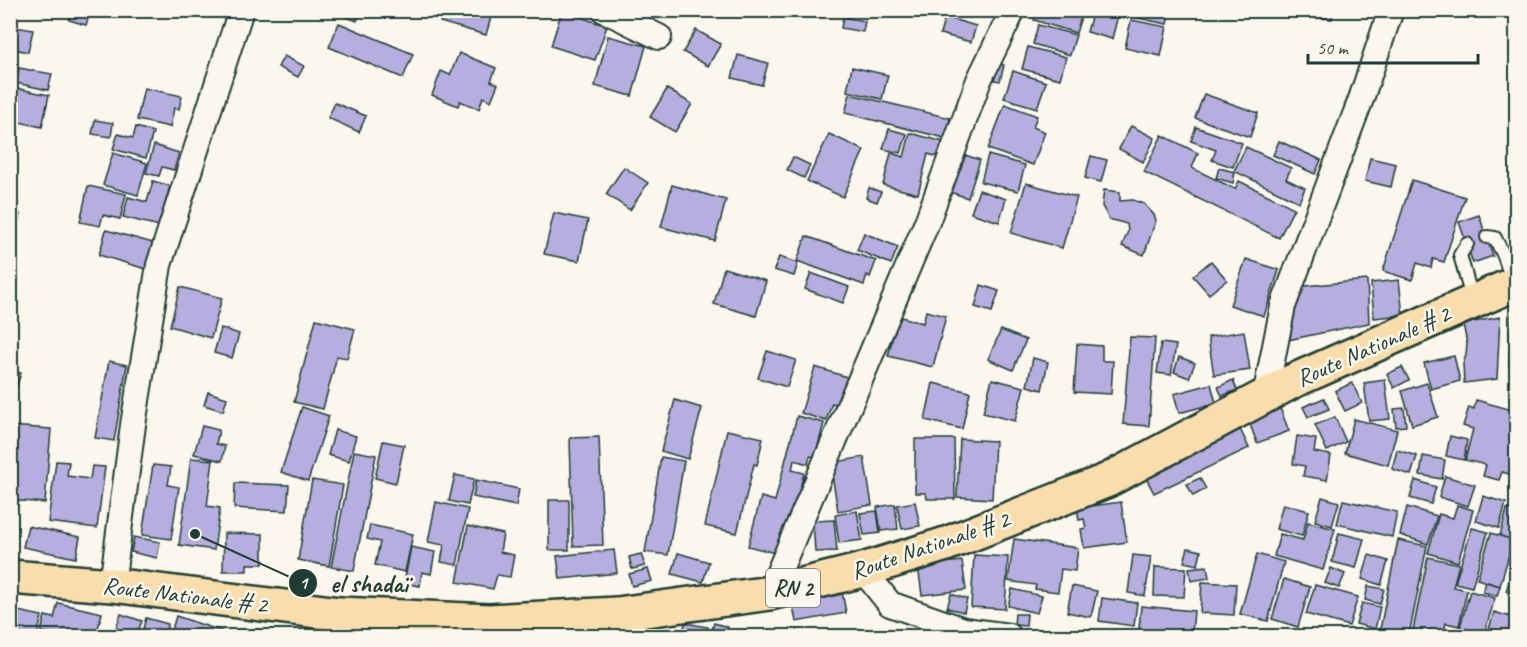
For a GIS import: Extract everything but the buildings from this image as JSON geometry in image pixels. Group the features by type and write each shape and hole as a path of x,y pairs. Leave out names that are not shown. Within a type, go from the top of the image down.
{"main road":[{"name":"Route Nationale # 2","path":"10,577 112,585 340,614 379,626 487,628 770,594 863,570 946,544 1108,480 1293,381 1515,284"}],"street":[{"path":"112,585 133,425 159,265 241,10"},
{"path":"604,10 659,37"},
{"path":"770,594 927,222 979,80 1013,10"},
{"path":"1265,396 1283,306 1391,10"},
{"path":"863,570 890,604 964,630 1009,636"}],"lane":[{"path":"1487,237 1495,238 1515,284"},
{"path":"1467,244 1460,255 1473,302"}],"place":[{"name":"el shadaï","path":"195,534"}]}
